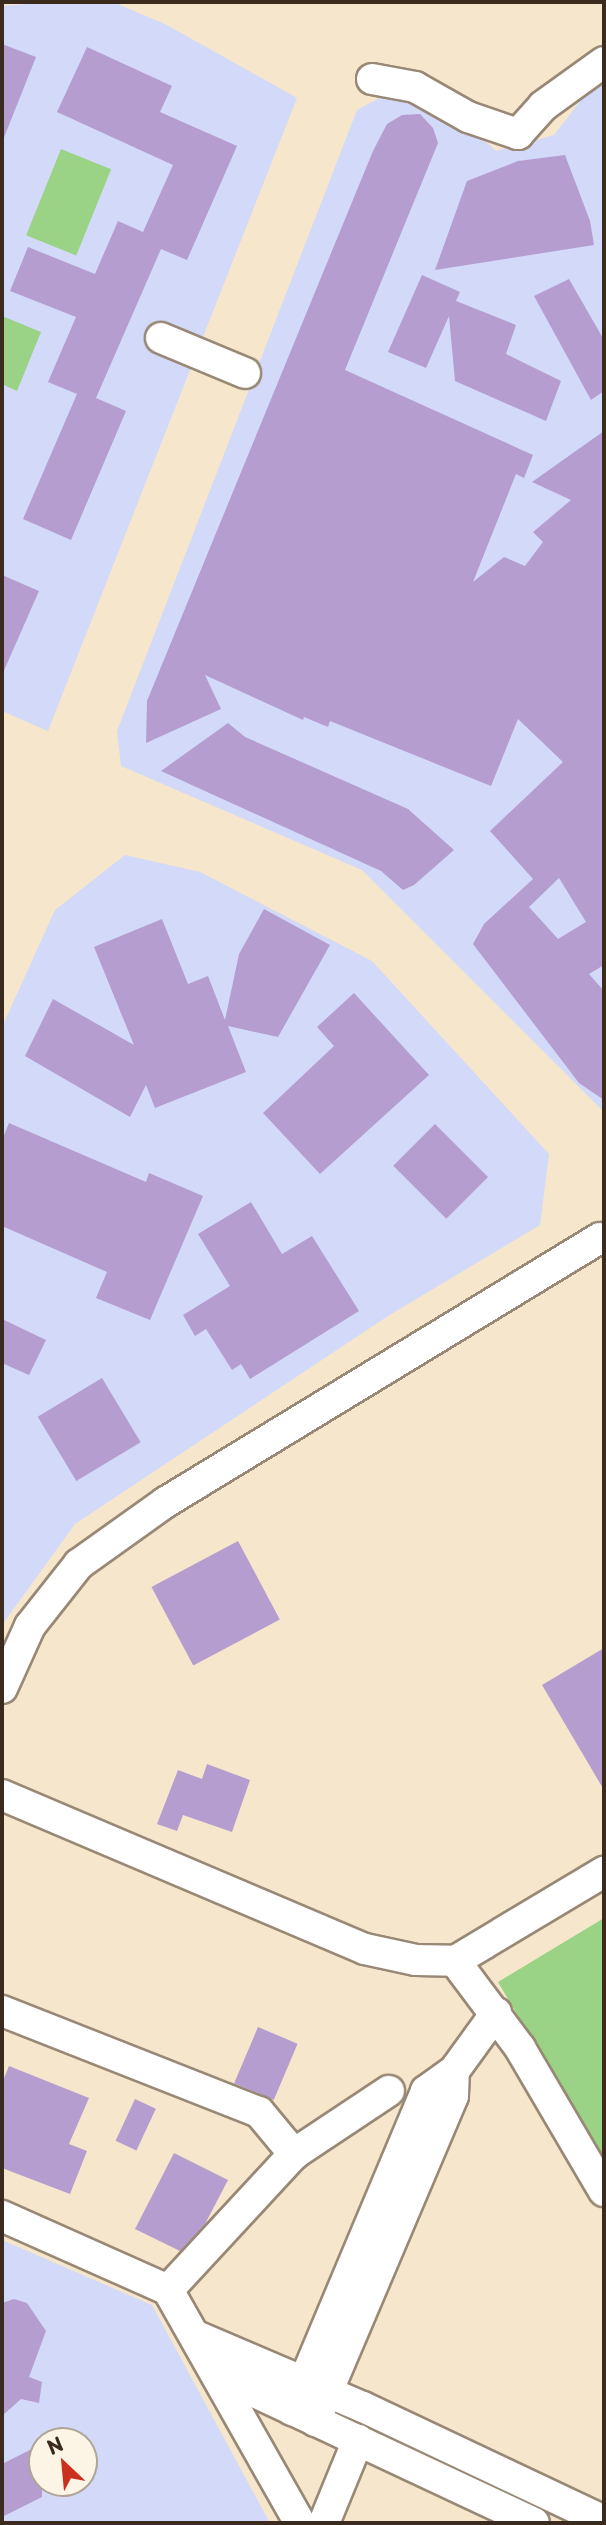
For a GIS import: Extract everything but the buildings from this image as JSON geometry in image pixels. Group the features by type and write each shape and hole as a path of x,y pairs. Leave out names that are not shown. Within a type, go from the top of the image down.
{"street":[{"path":"372,79 415,88 468,117 518,134 543,106 604,62"},
{"path":"161,338 245,373"},
{"path":"2,1688 30,1626 79,1564 199,1481 600,1237"},
{"path":"2,1795 365,1949 416,1960 455,1961 604,1872"},
{"path":"455,1961 496,2013 604,2191"},
{"path":"2,2011 259,2112 294,2154"},
{"path":"304,2415 426,2091 454,2071 496,2013"},
{"path":"168,2290 294,2154 389,2091"},
{"path":"2,2216 168,2290 300,2523"},
{"path":"194,2336 316,2387 604,2521"},
{"path":"216,2374 534,2523"},
{"path":"324,2523 358,2440"}],"shaded area":[{"path":"53,2 113,2 167,25 297,98 48,731 2,711 2,6"},
{"path":"604,83 604,1112 362,870 121,766 117,731 357,110 394,90 457,116 496,151 554,135 592,86"},
{"path":"125,855 200,872 372,961 549,1154 540,1225 388,1316 75,1524 2,1625 2,1027 55,910"},
{"path":"2,2240 152,2305 270,2523 2,2523"}],"green space":[{"path":"61,149 111,169 76,255 26,235"},
{"path":"2,316 41,332 17,391 2,384"},
{"path":"604,1918 604,2162 498,1982"}]}
